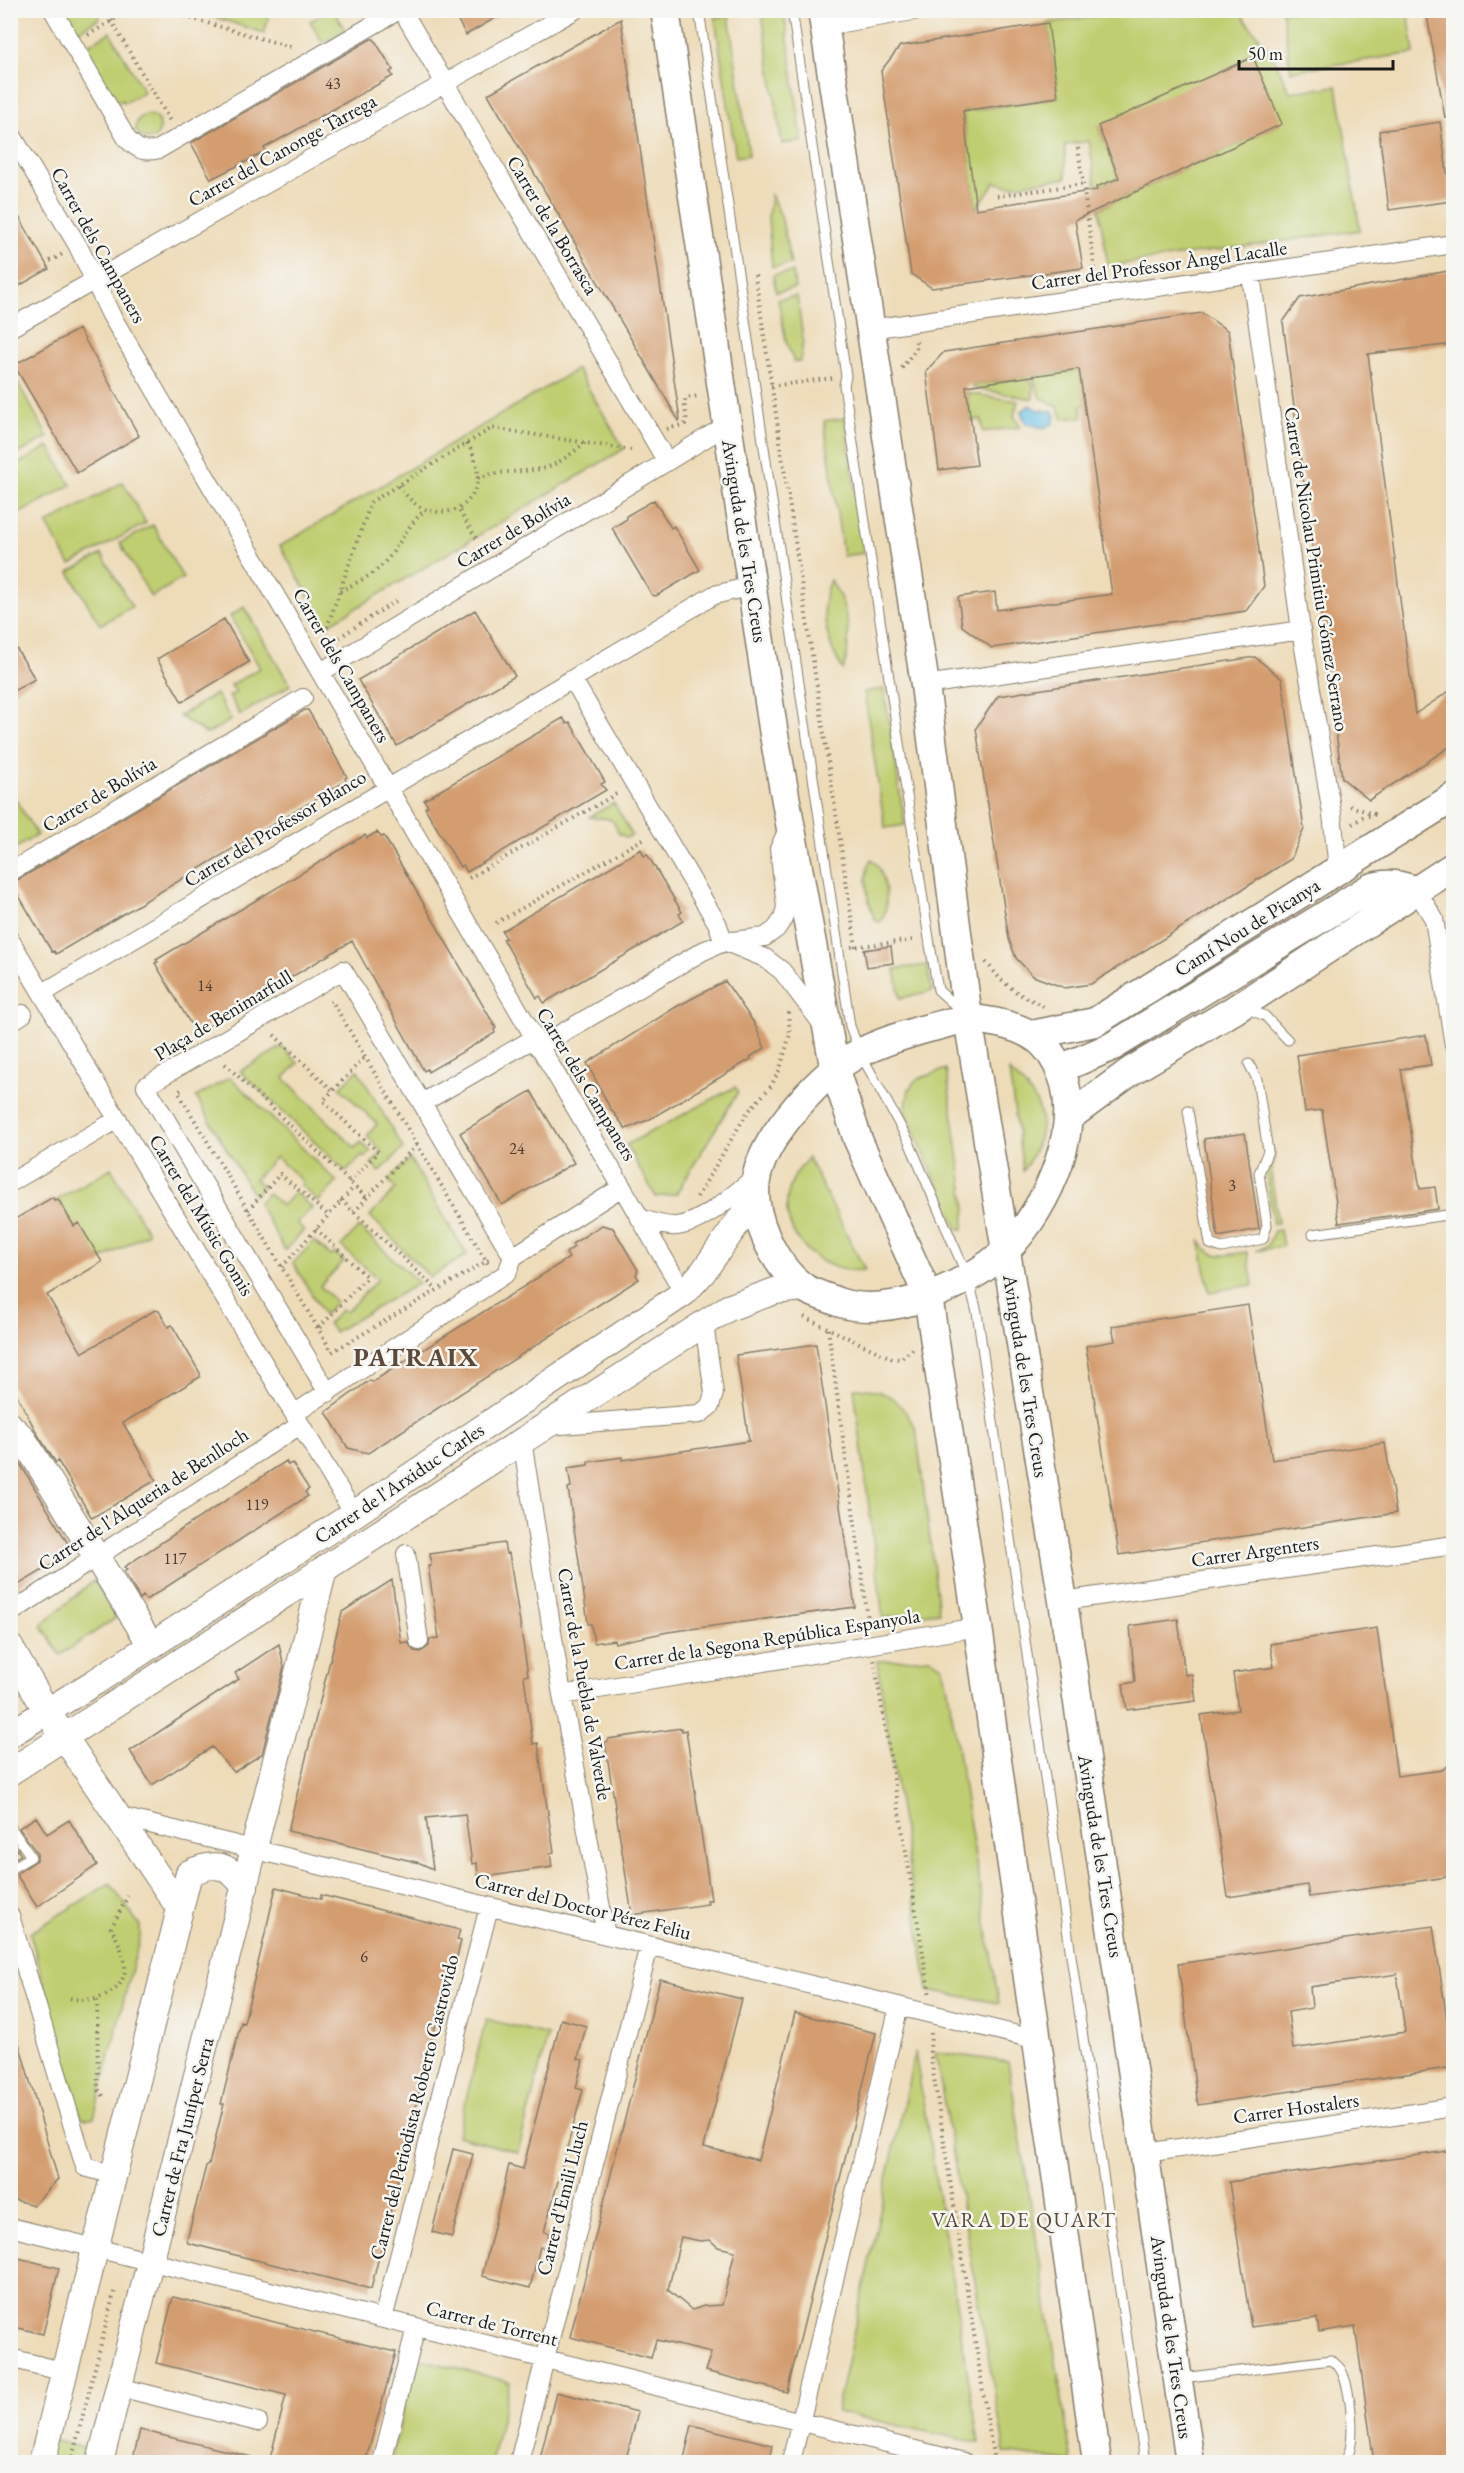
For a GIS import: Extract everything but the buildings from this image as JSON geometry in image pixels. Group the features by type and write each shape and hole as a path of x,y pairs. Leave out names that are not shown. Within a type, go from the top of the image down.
{"main road":[{"name":"Avinguda de les Tres Creus","path":"664,10 790,826 835,1071 858,1140 928,1296 1038,2040 1097,2463"},
{"name":"Avinguda de les Tres Creus","path":"823,18 926,685 968,1018 1063,1601 1191,2463"},
{"name":"Camí Nou de Picanya","path":"1032,1035 1095,1022 1454,797"},
{"path":"1069,1117 1131,1071 1234,1010 1453,866"},
{"path":"1060,1069 1113,1046 1370,888 1383,883 1400,885 1417,891"},
{"name":"Avinguda de les Tres Creus","path":"968,1018 1000,1023 1032,1035 1048,1048 1060,1069 1067,1092 1069,1117 1059,1166 1029,1221 1005,1251 968,1278 928,1296 875,1309 801,1301 788,1274 766,1240 756,1187 765,1155 798,1102 860,1053 918,1031 968,1018"}],"street":[{"path":"52,10 126,139 137,149 147,152 159,149 400,10"},
{"name":"Carrer de la Borrasca","path":"400,10 667,462"},
{"name":"Carrer del Canonge Tàrrega","path":"10,328 575,10"},
{"path":"823,18 920,10"},
{"name":"Carrer dels Campaners","path":"10,132 78,246 111,315 684,1293"},
{"name":"Carrer del Professor Àngel Lacalle","path":"870,329 1454,244"},
{"name":"Carrer de Nicolau Primitiu Gómez Serrano","path":"1251,275 1301,630 1328,790 1338,869"},
{"name":"Carrer de Bolívia","path":"321,672 727,425"},
{"name":"Carrer del Professor Blanco","path":"43,993 714,595 752,586"},
{"path":"926,685 1301,630"},
{"path":"573,680 717,923 724,942 765,958 782,971 829,1034"},
{"name":"Carrer de Bolívia","path":"10,872 303,698"},
{"path":"422,1103 724,942 765,937 776,929 783,918 786,906 779,849 790,826"},
{"path":"1417,891 1434,919 1454,1045"},
{"name":"Carrer del Músic Gomis","path":"10,940 354,1514"},
{"name":"Plaça de Benimarfull","path":"328,1393 146,1086 343,970 513,1257"},
{"path":"10,1183 118,1119"},
{"path":"297,1419 328,1393 507,1273 513,1257 622,1187"},
{"path":"640,1218 678,1226 756,1187"},
{"name":"Carrer de l'Arxiduc Carles","path":"10,1734 354,1514 684,1293 703,1272 756,1187"},
{"name":"Carrer de l'Arxiduc Carles","path":"10,1772 728,1308 775,1291 801,1301"},
{"name":"Carrer de l'Arxiduc Carles","path":"544,1426 700,1414 710,1406 714,1393 704,1324"},
{"name":"Carrer de l'Alqueria de Benlloch","path":"10,1613 297,1419"},
{"path":"10,1426 22,1437 151,1645"},
{"name":"Carrer de la Puebla de Valverde","path":"522,1440 562,1695 606,1935"},
{"name":"Carrer Argenters","path":"1063,1601 1454,1545"},
{"path":"406,1554 419,1641"},
{"name":"Carrer de Fra Juníper Serra","path":"101,2458 324,1569"},
{"name":"Carrer de la Segona República Espanyola","path":"562,1695 978,1627"},
{"path":"10,1647 46,1710 180,1909"},
{"name":"Carrer del Doctor Pérez Feliu","path":"117,1816 1038,2040"},
{"path":"45,2451 189,1873 206,1865 223,1867 235,1873 245,1887"},
{"name":"Carrer del Periodista Roberto Castrovido","path":"383,2319 489,1907"},
{"path":"10,1916 85,2167 114,2175"},
{"name":"Carrer d'Emili Lluch","path":"519,2463 649,1946"},
{"path":"791,2463 899,2006"},
{"name":"Carrer Hostalers","path":"1146,2153 1454,2107"},
{"name":"Carrer de Torrent","path":"10,2227 964,2463"},
{"path":"382,2463 416,2327"},
{"path":"10,2358 64,2372"},
{"path":"119,2386 258,2422"}],"lane":[{"name":"Avinguda de les Tres Creus","path":"699,10 844,1000 860,1053 909,1142 968,1278"},
{"path":"792,10 846,376 844,385 932,958 938,990 968,1018"},
{"path":"1234,1010 1255,1010 1266,1016 1288,1040"},
{"path":"1188,1111 1210,1244 1222,1248 1263,1239 1267,1225 1259,1173 1268,1151 1257,1079 1249,1064"},
{"path":"1313,1234 1454,1214"},
{"path":"968,1278 982,1344 1145,2463"},
{"path":"10,1826 31,1857 10,1869"},
{"path":"1178,2379 1331,2360 1341,2368 1353,2432 1350,2456 1344,2463"}],"path":[{"path":"105,10 179,137"},
{"path":"72,45 130,10"},
{"path":"162,10 321,56"},
{"path":"715,14 739,10"},
{"path":"1078,148 1095,271"},
{"path":"998,196 1083,184"},
{"path":"755,271 856,947"},
{"path":"325,633 371,502 492,428 631,450"},
{"path":"399,485 407,498 425,510 443,514 458,509 472,497 478,478 478,466 467,443"},
{"path":"478,478 501,472 541,469 562,460 586,443"},
{"path":"458,509 478,541"},
{"path":"339,591 370,575 384,563 408,527 425,510"},
{"path":"1328,790 1333,797 1359,811 1394,815 1405,828"},
{"path":"469,878 618,793"},
{"path":"496,923 645,838"},
{"path":"849,947 923,939"},
{"path":"988,964 1001,980 1028,1001 1051,1008"},
{"path":"187,1086 178,1092 332,1352 486,1261 332,1001 322,1007"},
{"path":"692,1206 747,1113 771,1086 780,1069 790,1034 786,1002"},
{"path":"264,1041 284,1029"},
{"path":"274,1035 333,1091"},
{"path":"350,1182 378,1152 323,1101 365,1057"},
{"path":"215,1070 234,1058"},
{"path":"225,1064 367,1198"},
{"path":"354,1212 417,1144"},
{"path":"249,1210 280,1173 328,1215"},
{"path":"282,1267 354,1186"},
{"path":"341,1200 437,1290"},
{"path":"316,1229 367,1277 318,1328"},
{"path":"801,1301 828,1329 887,1356 900,1359"},
{"path":"828,1329 871,1644 933,2015 930,2052 994,2463"},
{"path":"70,1998 97,2000 111,1992 121,1981 125,1965 120,1946 111,1928 128,1896"},
{"path":"97,2000 98,2089 105,2098"},
{"path":"88,2280 142,2296"},
{"path":"71,2463 115,2289"},
{"path":"45,2451 76,2445 101,2458"}],"green space":[{"path":"62,11 96,11 100,18 75,33"},
{"path":"195,11 264,11 268,18 264,33"},
{"path":"329,11 334,11 345,30 323,43 310,21"},
{"path":"784,11 802,141 782,144 762,13"},
{"path":"1134,11 1247,11 1243,17 1271,53 1290,92 1337,86 1360,230 1108,266 1099,209 1281,124 1098,126 1119,178 1096,187 1089,141 1065,145 1066,178 1009,186 995,182 976,209 963,112 1058,97 1048,23"},
{"path":"1282,11 1408,11 1414,53 1291,71"},
{"path":"729,16 749,155 736,157 715,18"},
{"path":"110,32 144,92 124,103 122,100 115,104 83,48"},
{"path":"148,115 153,116 159,122 159,132 153,138 148,139 143,138 137,132 136,127 137,122 143,116"},
{"path":"771,195 781,216 791,264 772,267 768,218"},
{"path":"793,272 795,288 776,292 773,275"},
{"path":"797,296 803,339 801,361 794,362 786,341 778,299"},
{"path":"577,369 624,449 326,626 280,546"},
{"path":"1079,369 1085,405 1081,406 1083,417 1063,419 1058,407 1040,397 1032,376"},
{"path":"1027,377 1033,385 1033,399 973,388 974,385"},
{"path":"18,383 48,437 11,458 11,387"},
{"path":"967,393 1018,401 1014,416 1021,427 983,432 981,419 971,421"},
{"path":"845,418 864,553 843,556 824,421"},
{"path":"49,446 71,485 11,518 11,468"},
{"path":"123,482 146,523 70,565 47,524"},
{"path":"153,525 183,578 151,597 120,543"},
{"path":"102,554 132,607 100,625 69,572"},
{"path":"830,580 841,601 847,624 848,647 843,670 833,650 824,614 824,602"},
{"path":"244,607 290,685 240,715 229,696 236,693 231,685 260,668 230,616"},
{"path":"884,689 905,825 885,828 864,692"},
{"path":"216,694 231,720 207,734 179,716"},
{"path":"10,790 37,835 11,851 10,851"},
{"path":"614,803 632,835 627,838 618,833 614,822 589,817"},
{"path":"871,859 880,871 886,889 886,908 880,922 875,920 867,890 866,874"},
{"path":"927,965 932,991 900,998 895,969"},
{"path":"282,1047 298,1063 284,1078 355,1148 361,1142 371,1152 365,1158 362,1156 346,1172 240,1071"},
{"path":"946,1069 966,1209 963,1229 959,1229 956,1225 905,1112 909,1089 916,1080"},
{"path":"358,1070 403,1148 380,1172 371,1164 382,1152 367,1136 377,1124 340,1088"},
{"path":"1009,1071 1032,1094 1041,1117 1038,1141 1023,1171"},
{"path":"230,1077 337,1182 318,1202 301,1185 303,1182 276,1157 255,1179 263,1187 254,1196 196,1097"},
{"path":"735,1087 738,1092 676,1194 656,1197 626,1145"},
{"path":"1272,1148 1274,1158 1271,1173 1278,1223 1273,1224 1266,1172"},
{"path":"808,1158 865,1270 849,1270 833,1266 806,1249 796,1237 789,1222 787,1207 789,1190 794,1177"},
{"path":"410,1159 467,1255 430,1277 370,1216 396,1188 388,1180"},
{"path":"111,1168 148,1233 101,1260 74,1226 58,1199"},
{"path":"295,1192 312,1208 297,1223 304,1230 285,1250 258,1203 268,1193 282,1206"},
{"path":"359,1227 419,1283 334,1332 328,1323 342,1309 346,1312 378,1279 341,1246"},
{"path":"1280,1230 1283,1246 1256,1251 1268,1245 1274,1231"},
{"path":"1200,1239 1208,1251 1214,1254 1247,1252 1253,1285 1209,1292"},
{"path":"314,1241 331,1256 335,1253 344,1261 320,1286 336,1302 324,1315 293,1263"},
{"path":"854,1388 876,1391 892,1398 904,1410 916,1429 939,1612 883,1618"},
{"path":"94,1580 116,1618 60,1655 41,1625"},
{"path":"930,1658 943,1667 947,1684 999,2003 928,1990 877,1661"},
{"path":"110,1883 140,1926 140,1937 94,2117 85,2119 80,2115 30,1933"},
{"path":"486,2019 548,2035 518,2152 457,2136"},
{"path":"915,2052 979,2443 836,2412"},
{"path":"935,2052 1008,2062 1072,2462 1005,2452"},
{"path":"416,2358 510,2382 491,2462 391,2462"},
{"path":"48,2439 103,2453 100,2462 42,2462"}],"water":[{"path":"1030,405 1038,410 1053,411 1055,417 1053,424 1043,428 1026,423 1021,412"}],"district":[{"name":"PATRAIX","path":"416,1357"},
{"name":"VARA DE QUART","path":"1024,2219"}]}
